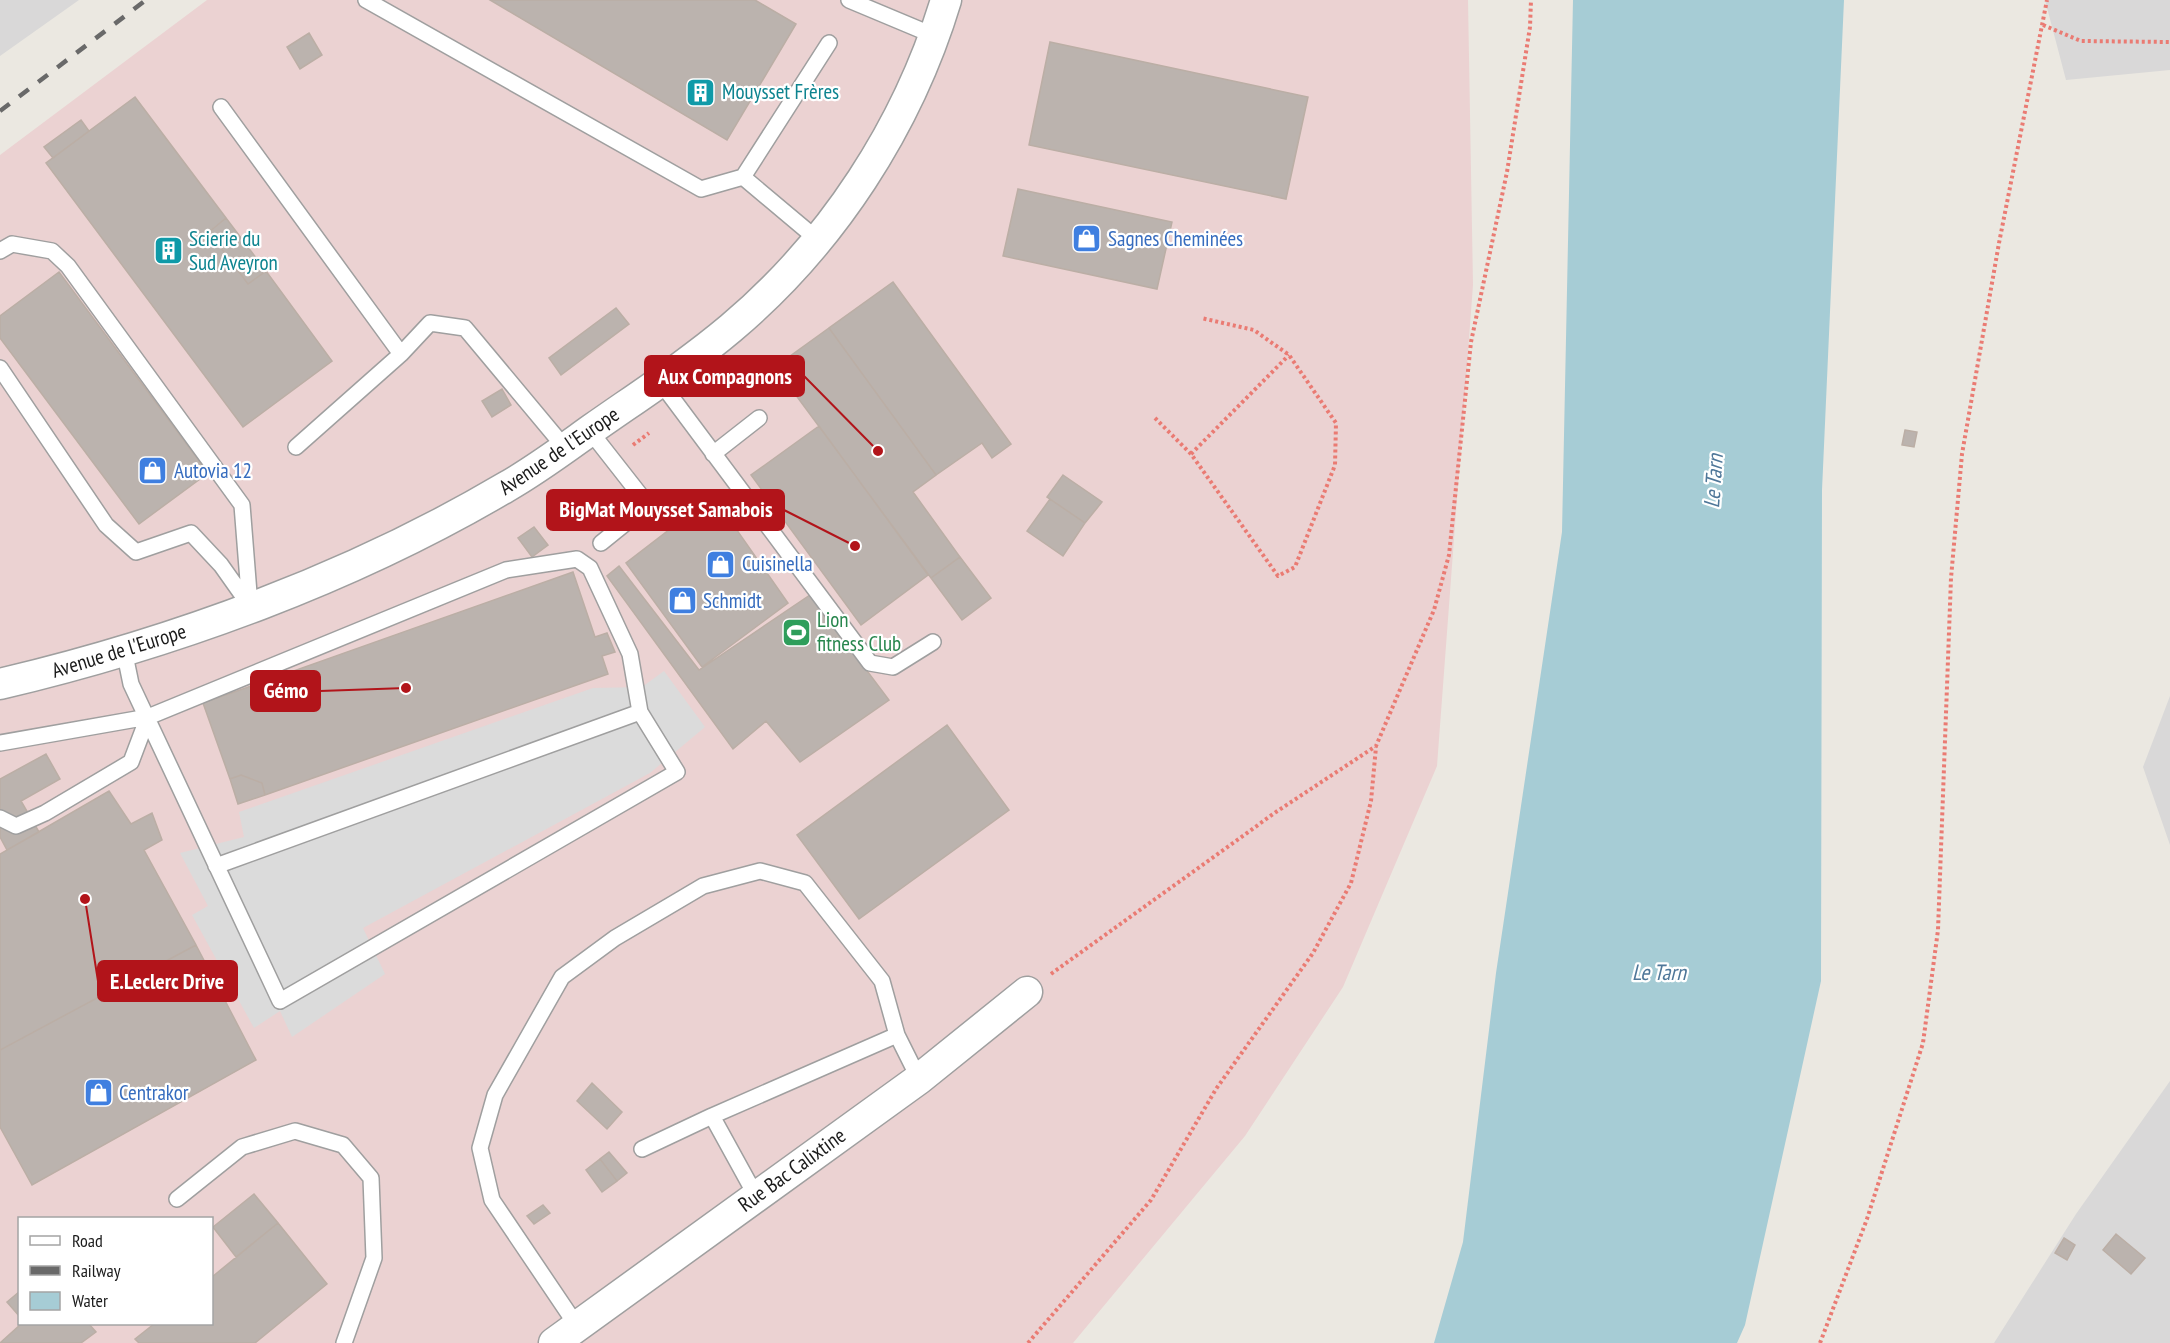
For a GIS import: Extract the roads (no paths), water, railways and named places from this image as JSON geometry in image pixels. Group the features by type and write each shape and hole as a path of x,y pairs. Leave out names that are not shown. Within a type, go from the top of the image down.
{"street":[{"name":"Avenue de l'Europe","path":"0,684 124,650 250,606 369,559 508,487 661,383 733,327 832,223 902,115 935,36 946,0"},
{"name":"Rue Bac Calixtine","path":"565,1335 919,1079 1027,992"}],"lane":[{"path":"366,0 702,189 743,177 829,43"},
{"path":"849,0 935,36"},
{"path":"221,106 401,354"},
{"path":"743,177 818,240"},
{"path":"0,251 12,244 52,251 68,266 242,505 250,606"},
{"path":"296,447 401,354 430,323 465,328 567,449"},
{"path":"0,368 106,525 136,552 191,532 221,565 250,606"},
{"path":"661,383 870,663 893,667 933,642"},
{"path":"713,454 759,418"},
{"path":"590,431 648,505 601,543"},
{"path":"0,743 148,717 506,570 577,559 590,568 630,654 639,712 677,772 280,1001 148,717 131,684 124,650"},
{"path":"216,866 639,712"},
{"path":"0,818 16,826 45,813 131,762 148,717"},
{"path":"565,1335 492,1200 480,1148 495,1095 562,977 615,938 703,886 760,871 805,883 882,981 897,1035 919,1079"},
{"path":"642,1149 711,1116 897,1035"},
{"path":"711,1116 756,1196"},
{"path":"177,1199 243,1147 294,1131 344,1145 371,1178 374,1258 344,1343"}],"water":[{"name":"Le Tarn","path":"1573,0 1844,0 1822,490 1821,981 1745,1325 1737,1343 1434,1343 1463,1242 1496,973 1562,532"}],"railway":[{"path":"0,111 146,0"}],"place":[{"name":"Mouysset Frères","path":"701,92"},
{"name":"Sagnes Cheminées","path":"1087,239"},
{"name":"Scierie du Sud Aveyron","path":"168,251"},
{"name":"Aux Compagnons","path":"878,451"},
{"name":"Autovia 12","path":"153,471"},
{"name":"BigMat Mouysset Samabois","path":"855,546"},
{"name":"Cuisinella","path":"721,564"},
{"name":"Schmidt","path":"682,601"},
{"name":"Lion fitness Club","path":"796,632"},
{"name":"Gémo","path":"406,688"},
{"name":"E.Leclerc Drive","path":"85,899"},
{"name":"Centrakor","path":"98,1093"}]}
